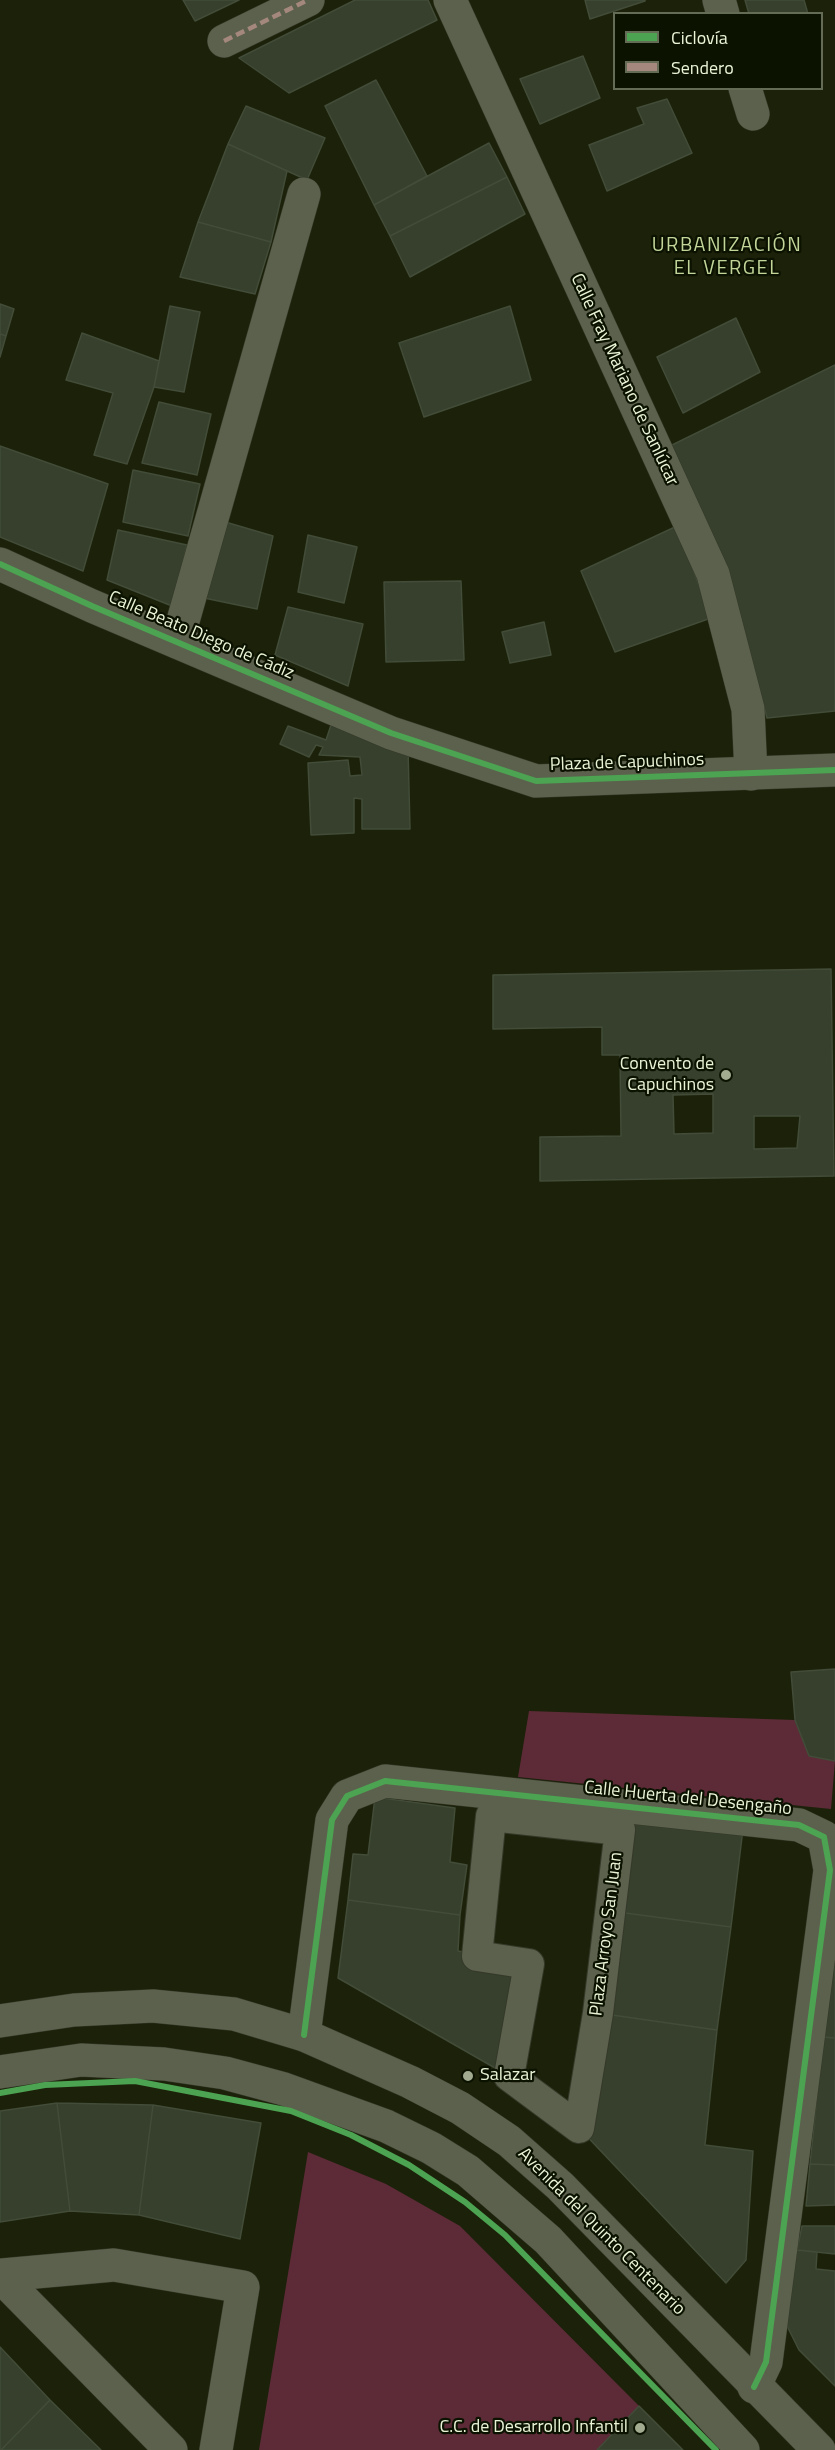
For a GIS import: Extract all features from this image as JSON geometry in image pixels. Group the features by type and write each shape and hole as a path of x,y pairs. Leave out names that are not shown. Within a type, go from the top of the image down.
{"street":[{"path":"224,41 308,0"},
{"name":"Calle Fray Mariano de Sanlúcar","path":"450,0 713,574 748,709 751,774"},
{"path":"177,642 304,194"},
{"name":"Calle Beato Diego de Cádiz","path":"0,564 391,733"},
{"name":"Plaza de Capuchinos","path":"391,733 536,781 835,770"},
{"name":"Calle Huerta del Desengaño","path":"304,2035 332,1820 347,1796 385,1781 799,1825 824,1837 830,1870 766,2362 754,2387"},
{"name":"Plaza Arroyo San Juan","path":"491,1816 620,1830 598,2013 579,2128 509,2076 529,1964 477,1956 491,1816"},
{"name":"Avenida del Quinto Centenario","path":"0,2021 74,2010 153,2007 234,2014 304,2035 420,2087 460,2108 509,2141 560,2186 754,2387 819,2450"},
{"path":"0,2072 81,2060 164,2064 225,2073 284,2089 386,2126 431,2148 468,2171 548,2240 743,2450"},
{"path":"1,2275 114,2265 243,2287 216,2450"},
{"path":"1,2275 171,2450"}],"shaded area":[{"path":"529,1711 795,1720 809,1756 835,1761 831,1809 518,1777"},
{"path":"308,2152 386,2184 460,2226 639,2406 597,2450 259,2450"}],"building":[{"path":"183,0 239,0 195,21"},
{"path":"355,0 428,0 437,20 289,93 239,58"},
{"path":"585,0 645,0 645,1 590,19"},
{"path":"745,0 804,0 807,12 748,12"},
{"path":"583,56 600,98 540,124 520,79"},
{"path":"376,80 427,176 374,205 325,106"},
{"path":"667,99 692,153 607,191 589,145 644,124 637,108"},
{"path":"246,106 325,138 307,180 228,144"},
{"path":"489,143 507,177 390,236 374,205"},
{"path":"228,144 287,171 271,242 198,222"},
{"path":"507,177 525,214 410,277 390,236"},
{"path":"198,222 271,242 255,294 180,277"},
{"path":"0,304 14,309 6,336 0,334"},
{"path":"170,306 200,312 184,392 154,387"},
{"path":"510,306 531,380 424,417 399,343"},
{"path":"736,318 760,372 683,413 657,357"},
{"path":"82,333 159,361 154,387 127,464 94,455 113,393 66,380"},
{"path":"0,334 6,336 0,357"},
{"path":"835,365 835,711 767,718 726,566 670,446"},
{"path":"159,402 211,414 197,475 142,463"},
{"path":"0,446 108,484 83,571 0,537"},
{"path":"133,470 200,484 188,536 123,522"},
{"path":"222,521 273,536 257,609 204,598"},
{"path":"677,526 711,618 615,652 581,571"},
{"path":"118,530 187,545 172,606 107,580"},
{"path":"308,535 357,547 344,603 298,592"},
{"path":"461,581 464,660 386,662 384,582"},
{"path":"288,607 363,624 348,686 275,655"},
{"path":"544,622 551,655 510,663 502,632"},
{"path":"332,722 408,748 410,829 362,829 362,799 354,798 354,833 311,835 308,763 348,760 350,776 362,775 360,757 319,755 323,747 316,745 309,757 280,744 288,726 326,740"},
{"name":"Convento de Capuchinos","path":"831,969 834,1176 540,1181 540,1137 621,1136 620,1055 602,1055 602,1027 493,1029 493,975","holes":["713,1094 713,1133 674,1134 673,1095","754,1116 800,1116 797,1148 754,1149"]},
{"path":"835,1669 835,1761 809,1756 795,1720 791,1672"},
{"path":"375,1797 455,1808 450,1862 467,1865 460,1915 348,1900 353,1854 368,1855"},
{"path":"621,1817 743,1829 731,1927 610,1911"},
{"path":"348,1900 460,1915 458,1951 529,1964 509,2076 338,1978"},
{"path":"610,1911 731,1927 717,2030 598,2013"},
{"path":"835,1955 835,2038 823,2037"},
{"path":"598,2013 717,2030 705,2145 753,2151 746,2260 726,2283 579,2128"},
{"path":"823,2037 835,2038 835,2165 810,2164"},
{"path":"57,2103 70,2211 0,2222 0,2111"},
{"path":"57,2103 153,2105 139,2215 70,2211"},
{"path":"153,2105 261,2123 240,2239 139,2215"},
{"path":"810,2164 835,2165 835,2205 806,2206"},
{"path":"802,2226 835,2226 835,2254 797,2250"},
{"path":"797,2250 817,2252 816,2269 835,2271 835,2386 799,2350 785,2322"},
{"path":"0,2347 50,2400 1,2450 0,2450"},
{"path":"50,2400 101,2450 1,2450"},
{"name":"C.C. de Desarrollo Infantil","path":"639,2406 683,2450 597,2450"}],"marked path":[{"path":"224,41 308,0"}],"cycle path":[{"path":"0,564 92,606 391,733 536,781 835,770"},
{"path":"304,2035 332,1820 347,1796 385,1781 799,1825 824,1837 830,1870 766,2362 754,2387"},
{"path":"0,2093 45,2085 135,2081 291,2111 351,2135 409,2165 465,2202 505,2235 716,2450"}],"place":[{"name":"Convento de Capuchinos","path":"726,1075"},
{"name":"Salazar","path":"468,2076"},
{"name":"C.C. de Desarrollo Infantil","path":"640,2428"}],"district":[{"name":"URBANIZACIÓN EL VERGEL","path":"727,258"}]}
